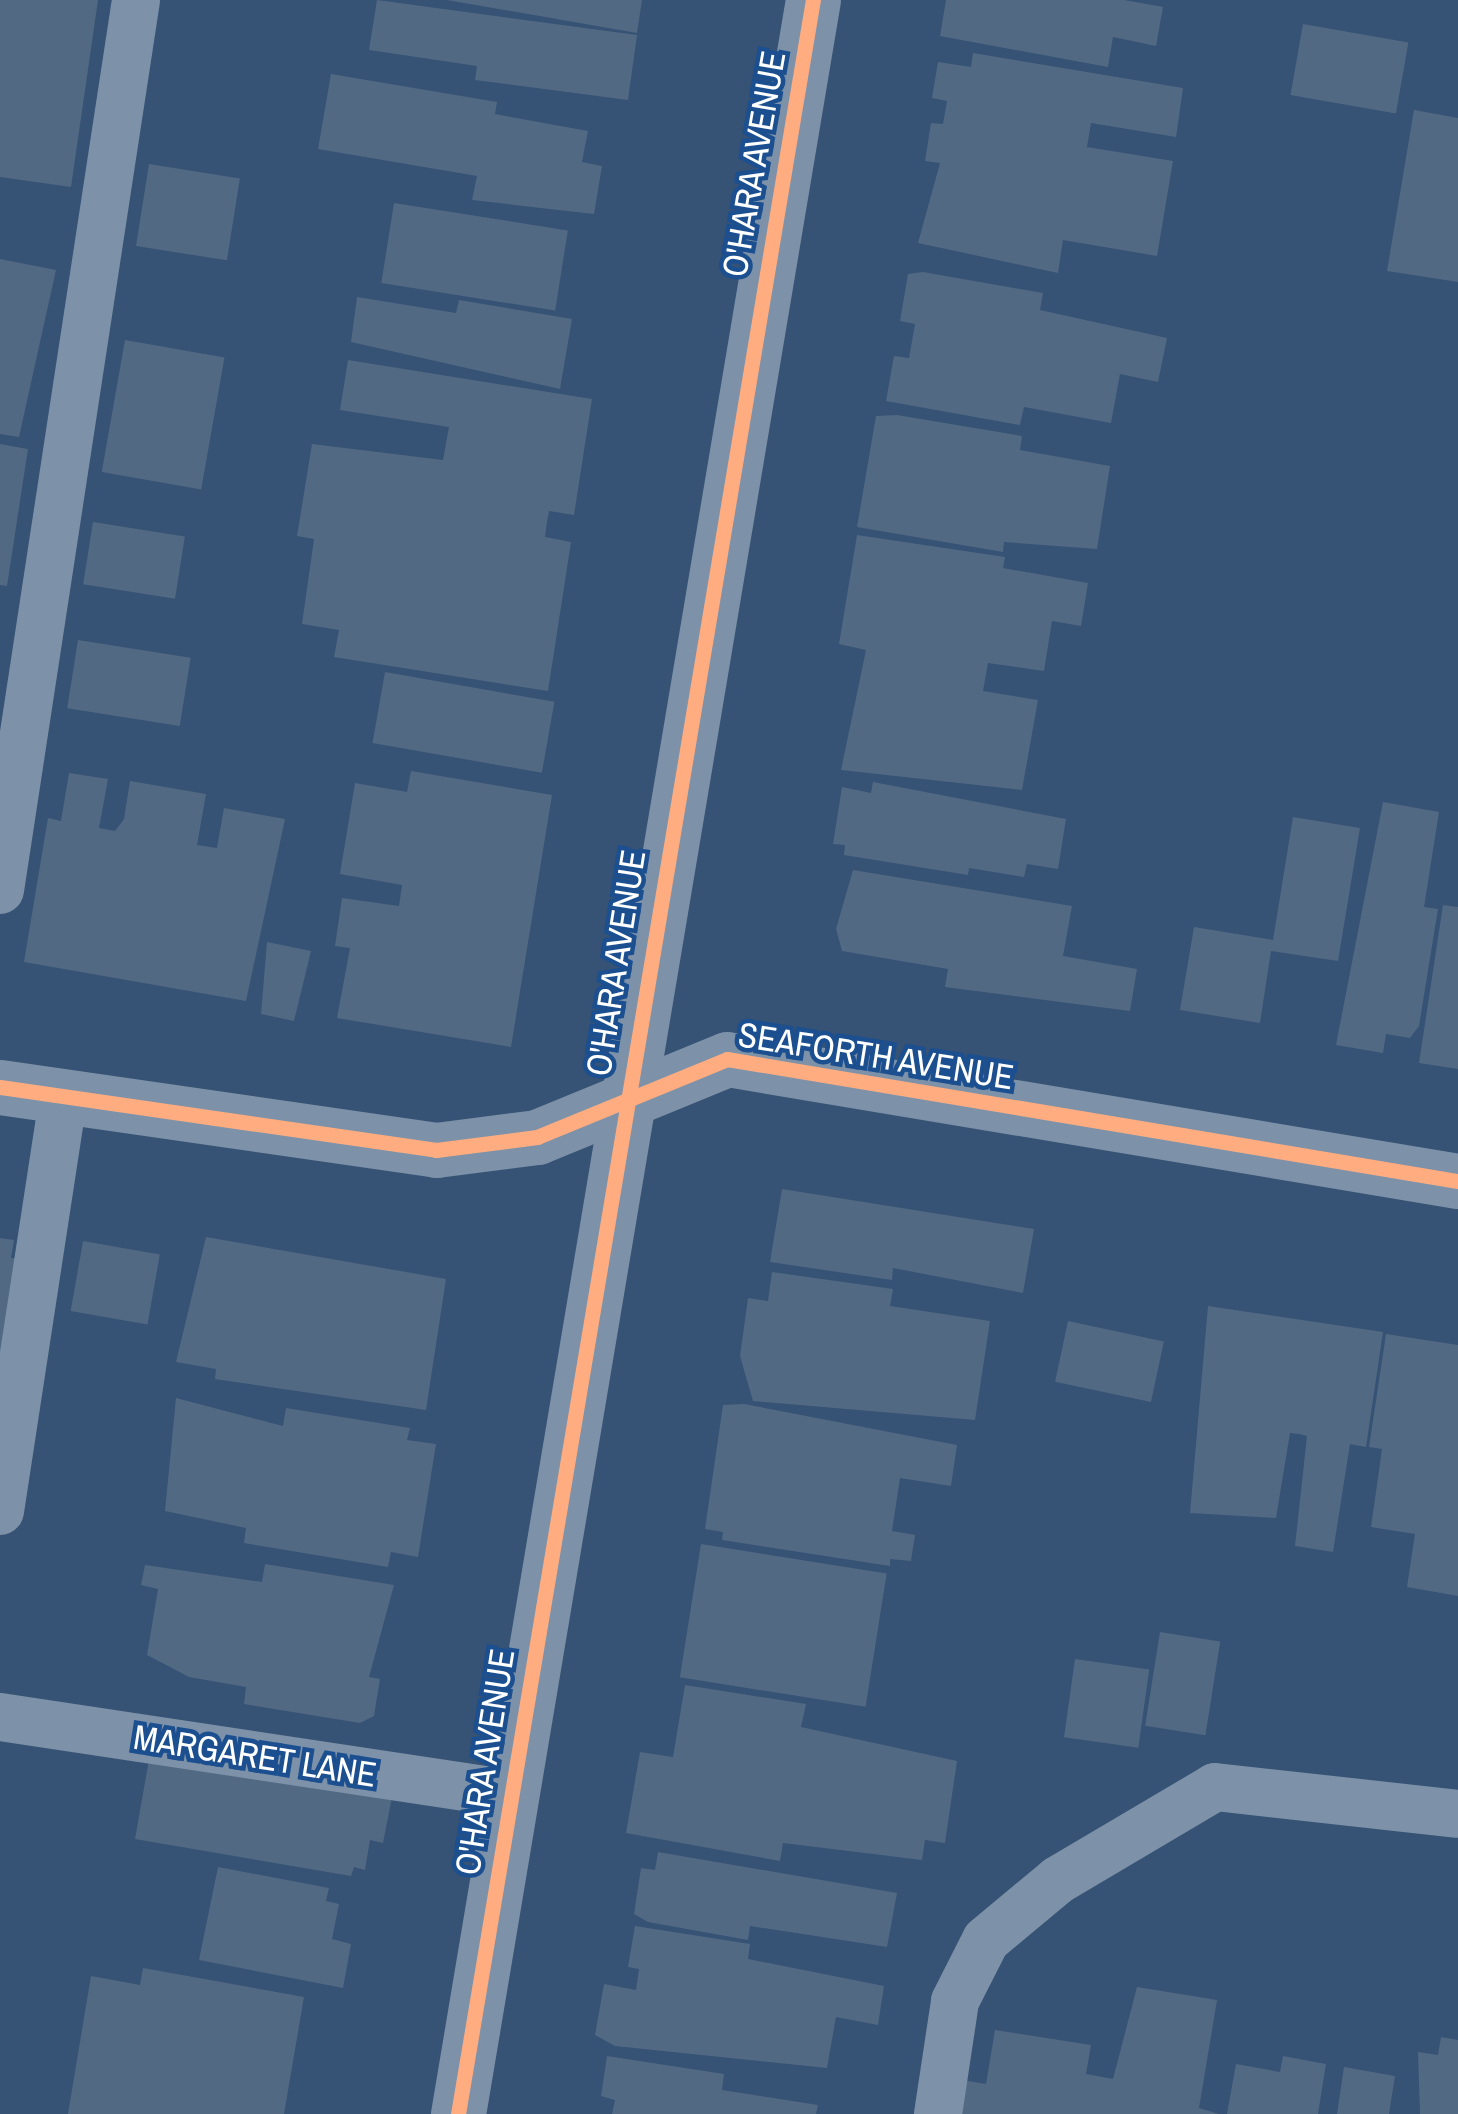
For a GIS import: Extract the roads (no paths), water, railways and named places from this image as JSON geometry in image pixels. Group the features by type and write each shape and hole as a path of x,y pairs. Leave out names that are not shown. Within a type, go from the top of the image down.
{"street":[{"name":"O'HARA AVENUE","path":"458,2114 626,1094 813,0"},
{"name":"SEAFORTH AVENUE","path":"0,1087 436,1150 536,1136 626,1094 727,1059 1458,1181"}],"lane":[{"path":"0,890 136,0"},
{"path":"0,1511 63,1097"},
{"name":"MARGARET LANE","path":"0,1716 511,1794"},
{"path":"938,2114 955,2001 986,1940 1058,1880 1215,1787 1458,1814"}]}
